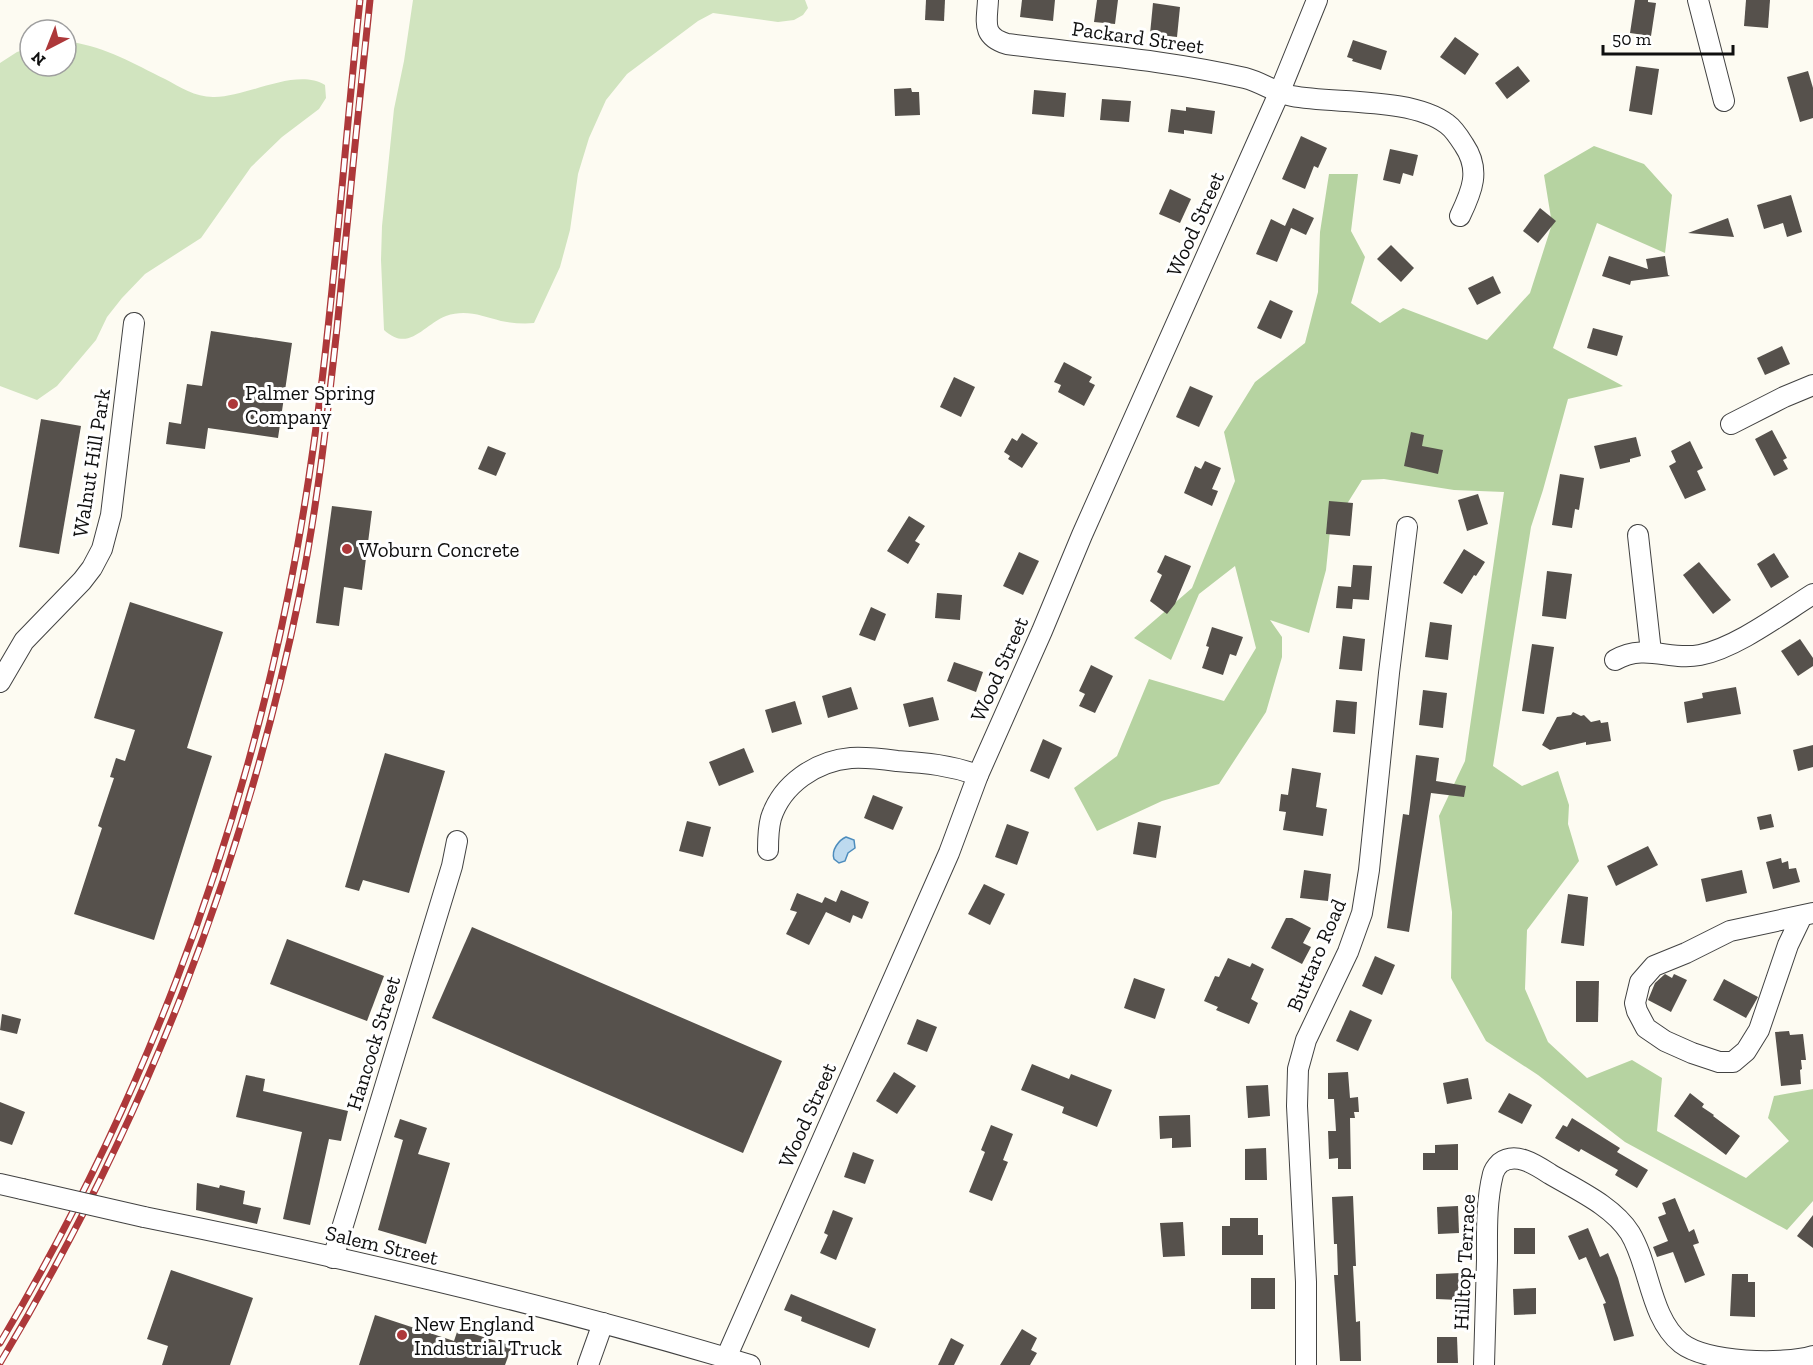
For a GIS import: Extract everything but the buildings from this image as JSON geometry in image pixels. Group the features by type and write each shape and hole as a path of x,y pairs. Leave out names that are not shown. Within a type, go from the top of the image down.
{"street":[{"name":"Packard Street","path":"988,0 987,24 990,34 1007,44 1160,63 1248,78 1290,96 1407,108 1432,117 1447,124 1464,144 1474,166 1474,183 1460,216"},
{"name":"Wood Street","path":"726,1358 949,853 978,775 1280,91 1317,0"},
{"path":"1698,0 1724,101"},
{"name":"Walnut Hill Park","path":"0,682 24,640 82,581 102,549 111,515 134,322"},
{"path":"1731,424 1813,385"},
{"name":"Buttaro Road","path":"1306,1365 1306,1282 1297,1107 1298,1069 1306,1040 1355,935 1364,903 1407,527"},
{"path":"1638,536 1651,652"},
{"path":"1615,660 1628,654 1651,652 1685,656 1716,651 1813,594"},
{"path":"768,850 771,820 778,802 786,791 805,774 837,760 860,758 945,764 978,775"},
{"name":"Hancock Street","path":"333,1258 452,866 457,841"},
{"path":"1808,914 1788,945 1759,1030 1739,1058 1729,1063 1719,1062 1692,1053 1653,1033 1641,1020 1635,1003 1636,994 1642,977 1654,966 1730,931 1808,914"},
{"name":"Hilltop Terrace","path":"1484,1365 1488,1221 1493,1174 1501,1163 1515,1158 1530,1162 1590,1198 1621,1222 1637,1248 1662,1319 1672,1335 1690,1349 1715,1357 1767,1363 1789,1363 1813,1356"},
{"name":"Salem Street","path":"0,1184 333,1258 603,1323 750,1365"},
{"path":"588,1365 603,1323"}],"green space":[{"path":"413,0 805,0 808,8 803,15 794,20 778,22 713,13 698,21 627,74 606,100 589,138 578,174 570,230 560,267 534,323 501,321 460,313 446,316 416,335 401,339 384,330 382,226 394,109"},
{"path":"78,43 108,52 200,95 226,96 299,79 313,80 325,85 326,98 319,109 282,137 251,167 201,238 145,274 122,298 107,317 96,340 57,386 37,400 0,386 0,63 17,52 18,78 78,78"},
{"path":"1594,146 1644,164 1672,195 1665,253 1597,223 1553,348 1623,386 1568,399 1531,527 1493,766 1522,786 1558,771 1569,805 1568,824 1579,861 1527,930 1525,989 1548,1042 1587,1078 1632,1060 1662,1078 1657,1131 1746,1178 1789,1141 1768,1118 1774,1096 1813,1089 1813,1201 1787,1230 1625,1142 1538,1075 1486,1041 1451,978 1452,912 1439,816 1465,761 1504,492 1454,490 1384,479 1362,480 1330,531 1326,570 1309,633 1270,620 1282,637 1282,657 1266,712 1219,784 1162,801 1097,831 1074,788 1117,756 1149,679 1224,701 1256,648 1235,566 1199,594 1171,660 1134,638 1192,588 1235,481 1224,432 1255,382 1305,343 1318,292 1320,232 1329,174 1358,174 1351,231 1365,257 1351,303 1380,323 1403,308 1487,340 1530,293 1552,224 1544,175"}],"water":[{"path":"846,837 854,840 855,848 848,853 845,861 839,863 834,859 834,852 838,843"}],"railway":[{"path":"0,1343 50,1255 96,1166 138,1074 176,982 210,887 240,791 266,694 302,523 323,374 360,0"},
{"path":"0,1363 52,1273 143,1088 182,994 217,898 276,700 299,598 321,464 370,0"}],"place":[{"name":"Palmer Spring Company","path":"233,404"},
{"name":"Woburn Concrete","path":"347,549"},
{"name":"New England Industrial Truck","path":"402,1335"}]}
